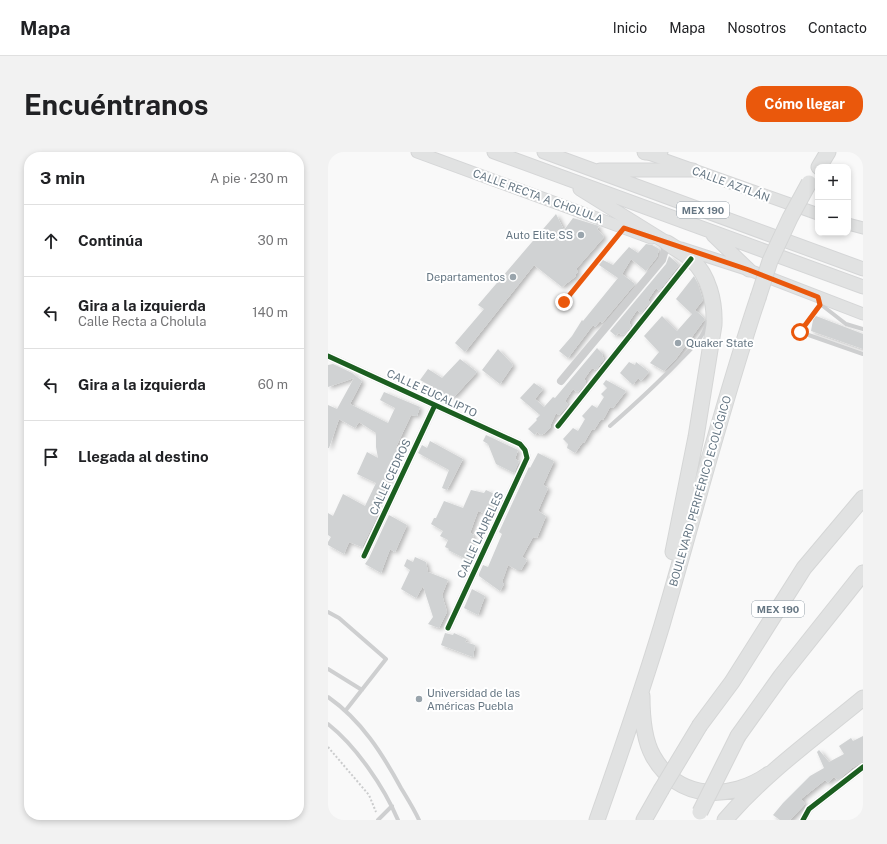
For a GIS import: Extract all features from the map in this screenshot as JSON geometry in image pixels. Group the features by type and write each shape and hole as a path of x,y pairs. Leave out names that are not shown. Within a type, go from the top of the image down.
{"highway":[{"path":"644,152 660,152"},
{"name":"BOULEVARD PERIFÉRICO ECOLÓGICO","path":"820,164 828,152"},
{"name":"BOULEVARD PERIFÉRICO ECOLÓGICO","path":"597,820 643,685 661,626 740,350 770,261 790,218 815,173"},
{"path":"661,626 668,580 700,415 714,325 708,285 704,276 691,259 667,243"},
{"name":"MEX 190","path":"644,820 700,726 732,682 804,568 863,498"},
{"path":"698,816 738,736 780,676 863,573"},
{"path":"643,685 643,711 652,754 672,778 689,788 707,793 735,791 753,785 769,774 863,698"},
{"path":"725,820 769,774"}],"main road":[{"name":"CALLE RECTA A CHOLULA","path":"417,152 624,228 749,270 819,301 863,314"},
{"name":"MEX 190","path":"494,152 863,287"},
{"name":"MEX 190","path":"544,152 863,269"},
{"name":"CALLE AZTLÁN","path":"644,152 815,213"},
{"path":"592,170 693,170"},
{"path":"556,175 667,243"},
{"path":"851,225 863,228"},
{"path":"709,231 749,270"}],"street":[{"path":"561,381 662,260 667,243"},
{"path":"558,426 691,259"},
{"name":"CALLE EUCALIPTO","path":"328,356 520,444 525,450"},
{"name":"CALLE CEDROS","path":"364,556 435,405"},
{"name":"CALLE LAURELES","path":"448,628 527,458 525,450"},
{"path":"798,820 863,767"},
{"path":"803,820 809,810"}],"lane":[{"path":"564,302 624,228"},
{"path":"863,328 846,324 819,301 800,332 863,354"},
{"path":"610,426 656,386 699,340 706,328 708,320"},
{"path":"328,612 338,618 386,659 346,710"},
{"path":"328,669 362,690"},
{"path":"328,697 346,710 384,757 420,820"},
{"path":"328,724 336,730 370,770 392,806 398,820"},
{"path":"379,819 392,806"}],"path":[{"path":"328,747 369,795 379,819"}],"building":[{"path":"556,214 564,230 573,218 599,226 597,229 604,237 576,269 578,272 575,275 576,276 562,287 534,265 465,352 455,343 484,309 478,305"},
{"path":"646,244 652,245 659,249 657,257 646,271 631,259 622,274 635,284 602,323 600,321 595,327 593,325 568,358 559,351 572,336 582,320 583,321 618,278 599,265 603,260 613,265 629,247 638,253"},
{"path":"669,256 679,265 659,291 656,288 648,300 650,302 641,313 637,310 629,322 631,326 625,334 622,335 618,333 616,336 610,331 666,264"},
{"path":"694,276 703,300 695,310 705,319 675,360 664,371 650,363 659,352 644,336 662,316 677,331 692,314 676,299"},
{"path":"816,316 863,334 863,349 811,331 813,320"},
{"path":"597,348 603,354 602,356 604,359 596,370 592,368 584,379 586,383 580,390 577,392 573,389 565,401 568,405 559,415 556,413 550,426 551,427 541,435 537,432 535,435 528,429 540,415 520,398 534,383 543,389 535,399 544,407 553,397 555,398"},
{"path":"498,349 513,365 500,384 482,370"},
{"path":"460,359 477,372 454,397 446,394 443,399 428,392 433,387 420,380 428,369 442,378"},
{"path":"629,362 635,365 636,362 649,372 641,381 638,378 633,385 620,373"},
{"path":"333,364 352,373 362,381 350,404 388,423 395,408 380,400 384,392 420,407 417,416 411,415 396,447 398,460 376,507 380,510 362,547 349,542 344,554 328,545 331,537 328,535 328,513 333,516 343,494 365,506 376,483 357,474 367,452 378,458 376,433 359,422 355,428 339,419 328,448 328,405 337,409 354,378 328,387 328,365"},
{"path":"606,380 626,391 613,408 610,407 603,420 601,419 594,430 592,429 584,443 583,442 575,453 567,448 568,444 563,439 573,428 578,431 585,419 582,416 592,405 597,408 604,397 601,394 607,388 603,384"},
{"path":"486,435 518,450 515,459 519,461 514,473 496,464 488,444 483,441"},
{"path":"430,441 463,459 447,490 442,488 449,470 418,453 422,445 427,448"},
{"path":"538,453 554,461 543,485 548,488 538,511 546,516 537,538 533,537 522,557 527,560 521,570 517,570 508,565 502,582 504,584 500,591 479,576 479,574 483,565 488,567 502,534 499,532 529,467 530,468"},
{"path":"471,490 484,493 486,490 503,498 498,508 491,506 487,514 478,511 470,533 474,535 468,550 474,554 470,561 448,550 449,549 445,547 448,540 440,536 443,531 431,524 434,518 436,518 444,501 463,508"},
{"path":"389,515 407,525 395,552 390,549 381,573 365,564"},
{"path":"415,557 426,562 428,572 448,580 442,595 447,612 439,628 428,624 433,617 423,586 416,598 401,589 410,570 404,566 407,559 413,562"},
{"path":"472,589 485,596 478,615 464,608"},
{"path":"445,633 453,635 454,633 467,639 465,642 475,645 473,657 441,645"},
{"path":"863,736 863,761 838,780 834,777 828,783 825,780 801,799 805,804 790,820 780,820 773,815 810,776 824,768 817,752 819,750 829,762 844,754 839,746 851,738 853,741"}],"cycle path":[{"path":"558,426 691,259"},
{"path":"328,356 520,444 525,450 527,458 448,628"},
{"path":"364,556 435,405"},
{"path":"803,820 809,809 863,767"}],"place":[{"name":"Auto Elite SS","path":"581,235"},
{"name":"Departamentos","path":"513,277"},
{"name":"Quaker State","path":"678,343"},
{"name":"Universidad de las Américas Puebla","path":"419,699"}],"route":[{"path":"564,302 624,228 749,270 818,297 820,305 800,332"}]}
